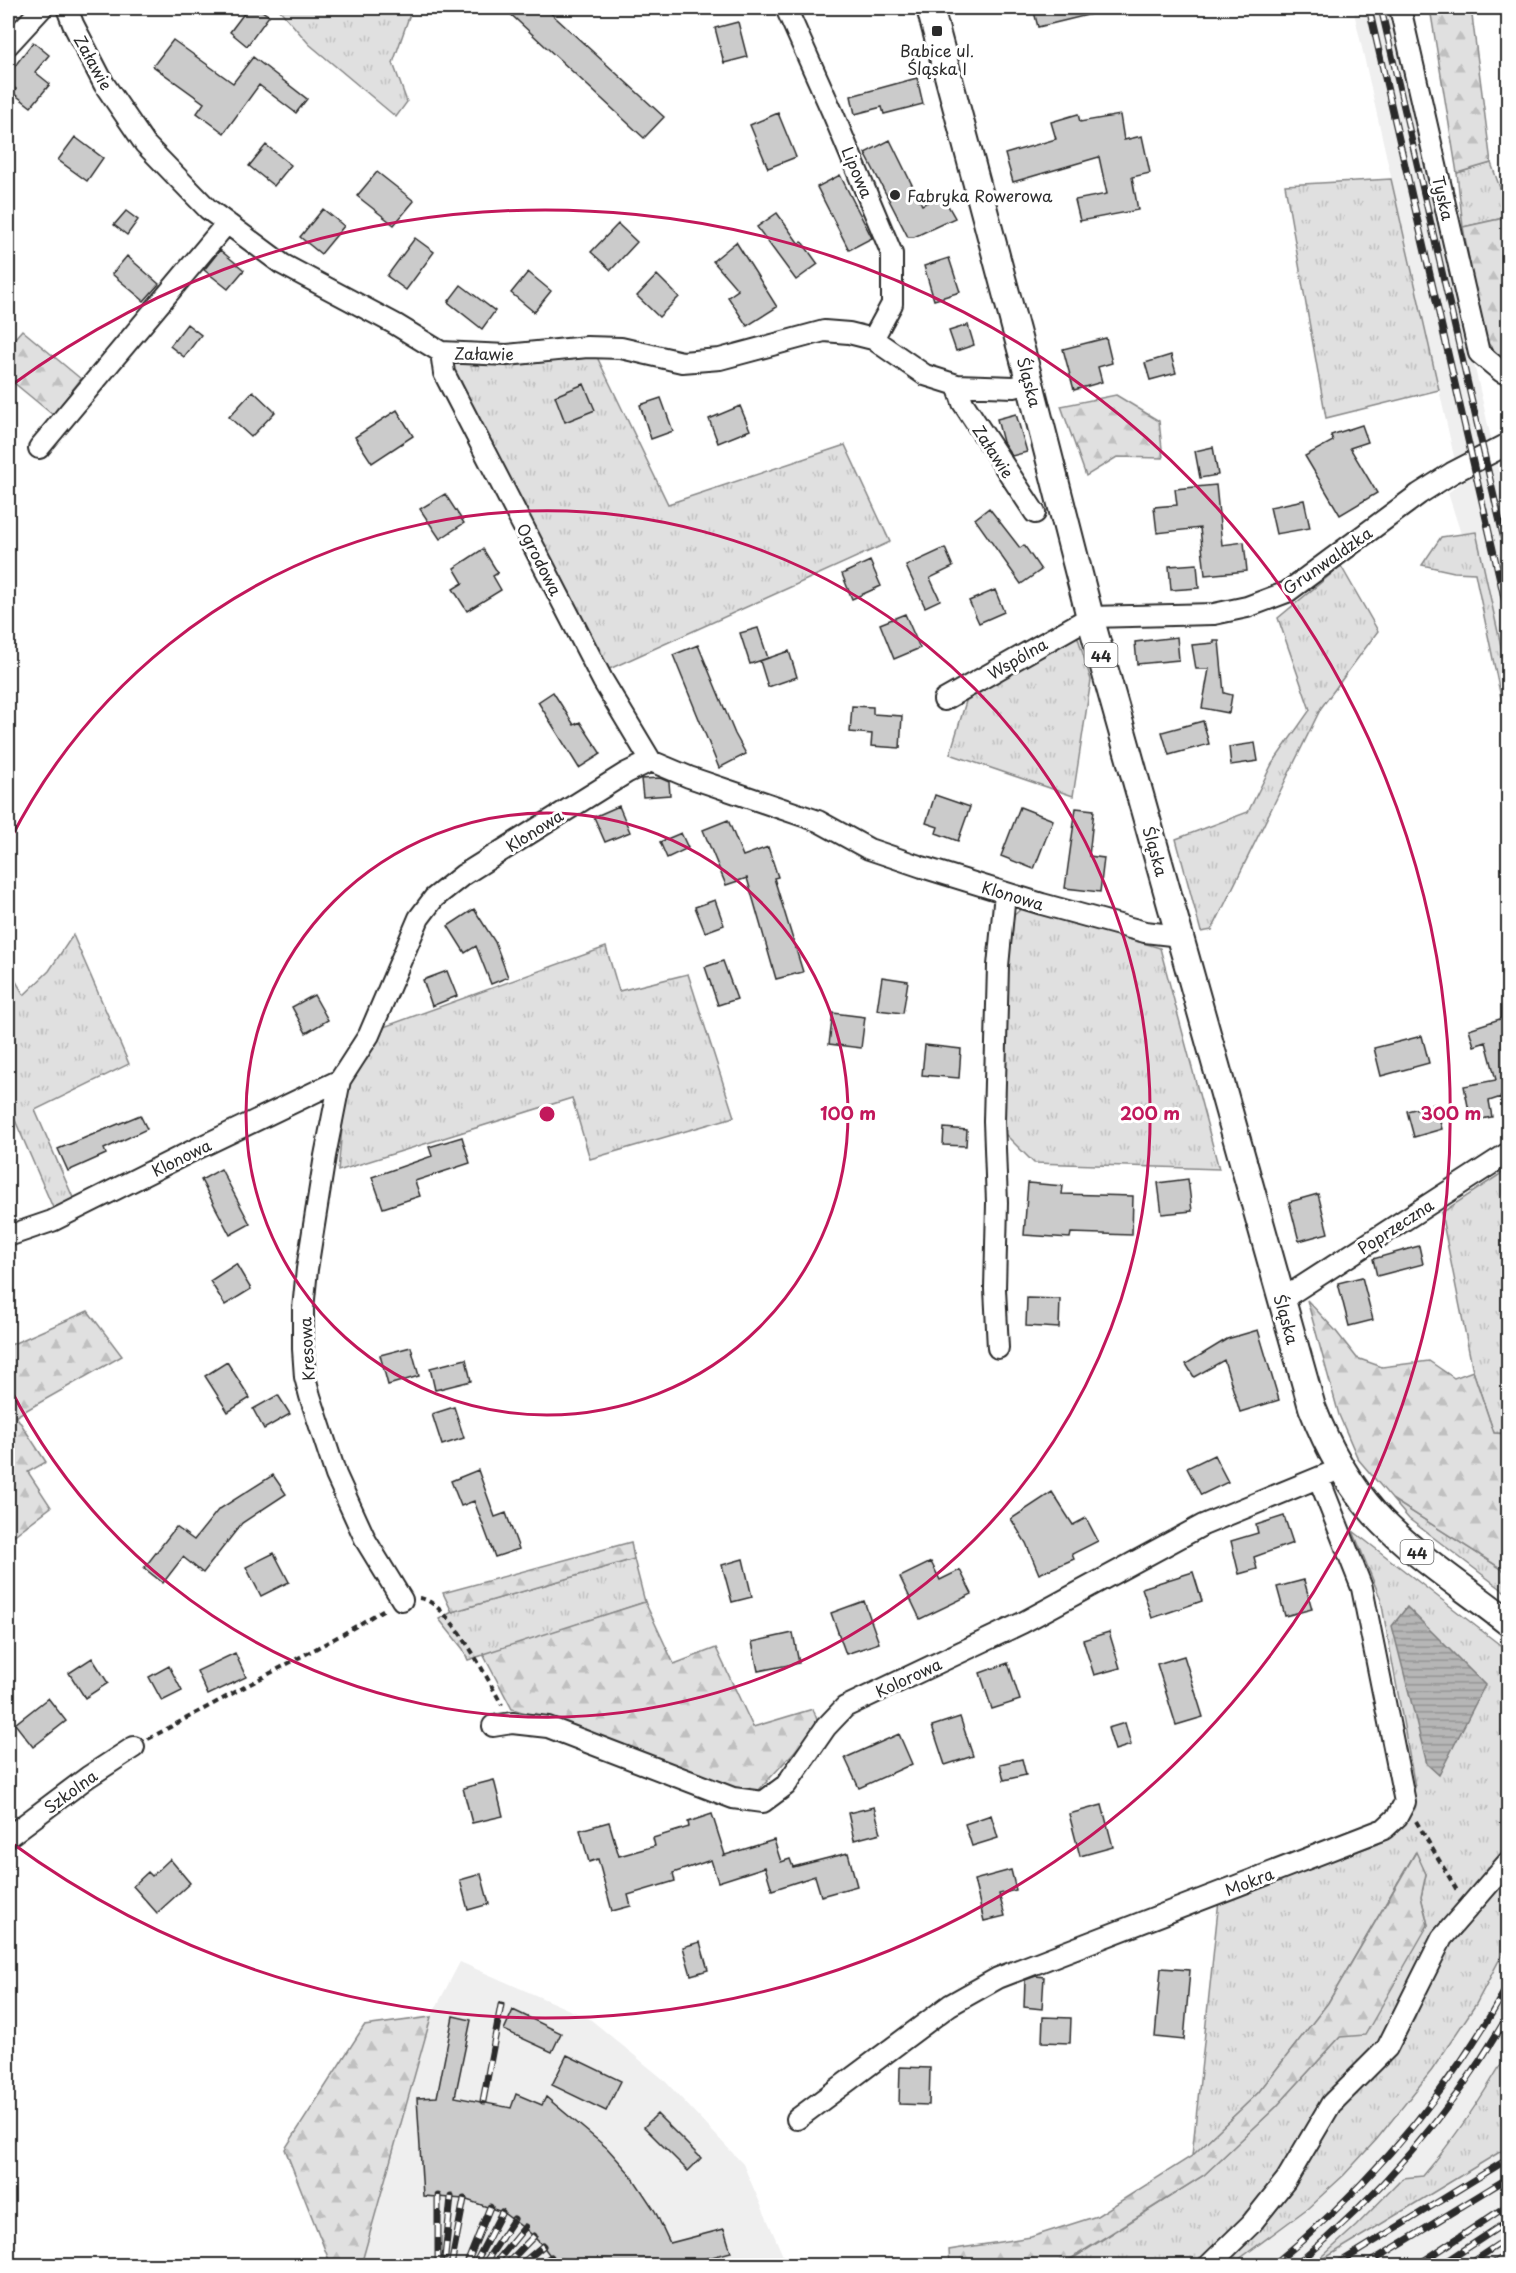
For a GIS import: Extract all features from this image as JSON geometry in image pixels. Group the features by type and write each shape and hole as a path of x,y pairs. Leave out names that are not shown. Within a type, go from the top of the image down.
{"main road":[{"name":"Śląska","path":"930,8 1090,617 1281,1299 1312,1407 1324,1437 1330,1473 1413,1549 1509,1622"}],"street":[{"path":"8,45 42,8"},
{"name":"Załawie","path":"67,8 104,84 145,144 208,208 282,264 395,324 441,352 507,355 587,348 621,348 682,362 720,359 824,331 849,333 873,339 925,375 957,386 1014,387 1030,383"},
{"name":"Lipowa","path":"786,8 892,254 892,304 873,339"},
{"name":"Tyska","path":"1400,8 1479,353 1502,372 1509,374"},
{"path":"39,448 227,223"},
{"name":"Ogrodowa","path":"441,352 444,373 603,681 651,761"},
{"name":"Załawie","path":"957,386 963,403 1035,513"},
{"name":"Grunwaldzka","path":"1090,617 1214,614 1247,607 1287,592 1419,494 1452,473 1509,444"},
{"name":"Wspólna","path":"944,700 1090,617"},
{"name":"Klonowa","path":"8,1236 52,1221 340,1080 369,1035 419,918 434,898 463,875 626,772 651,761 689,777 818,821 869,849 1005,893 1145,932 1180,936"},
{"path":"998,1348 995,1289 997,1203 994,1121 998,966 1005,893"},
{"name":"Kresowa","path":"340,1080 307,1269 303,1309 305,1377 309,1396 336,1475 366,1540 402,1600"},
{"name":"Poprzeczna","path":"1281,1299 1509,1153"},
{"path":"1330,1473 1362,1588 1405,1803"},
{"name":"Kolorowa","path":"503,1724 548,1727 733,1798 763,1803 786,1785 826,1726 845,1707 1022,1623 1203,1525 1330,1473"},
{"name":"Szkolna","path":"8,1837 88,1777 134,1747"},
{"name":"Mokra","path":"797,2119 950,2004 998,1978 1384,1829 1397,1817 1405,1803"},
{"path":"1208,2265 1251,2224 1287,2180 1331,2104 1387,2048 1442,1938 1509,1862"}],"path":[{"path":"134,1747 402,1600 422,1598 433,1604 468,1643 503,1724"},
{"path":"1405,1803 1458,1893 1455,1902"}],"shaded area":[{"path":"1353,8 1393,8 1508,513 1508,678 1476,532 1461,534 1448,493 1460,483"},
{"path":"1407,1607 1485,1685 1439,1775 1427,1764 1392,1626"},
{"path":"1508,1943 1508,2052 1490,2086 1465,2123 1423,2176 1403,2178 1356,2226 1312,2265 1231,2266 1308,2208 1377,2139 1408,2102 1455,2037"},
{"path":"460,1962 590,2019 663,2079 743,2164 787,2265 361,2266 431,2017"},
{"path":"1508,2147 1508,2265 1315,2266 1426,2196"}],"green space":[{"path":"278,8 412,8 393,63 407,102 396,117 309,44"},
{"path":"1430,8 1471,8 1491,163 1457,173"},
{"path":"1491,163 1508,210 1508,217 1463,227 1457,173"},
{"path":"1391,179 1439,390 1326,418 1285,185"},
{"path":"1508,217 1508,366 1484,339 1463,227"},
{"path":"22,330 81,379 53,415 8,378 8,346"},
{"path":"597,357 668,504 845,445 890,542 605,671 448,365 461,360 521,364"},
{"path":"1116,395 1159,421 1163,458 1117,457 1086,476 1061,406"},
{"path":"1476,532 1508,678 1508,731 1475,573 1454,572 1422,565 1441,537"},
{"path":"1341,566 1378,631 1321,708 1212,930 1201,932 1176,839 1248,812 1272,764 1310,710 1278,618"},
{"path":"1071,615 1091,680 1073,796 950,754 974,675"},
{"path":"1023,907 1160,948 1219,1169 1034,1163 1003,1132 1009,920"},
{"path":"73,935 129,1064 35,1110 74,1200 54,1210 8,1104 8,968 24,995 49,971"},
{"path":"606,947 619,991 688,974 734,1117 590,1159 572,1098 338,1171 346,1087 378,1029"},
{"path":"1508,1169 1508,1434 1494,1433 1473,1371 1441,1213"},
{"path":"1307,1300 1357,1358 1382,1367 1429,1361 1454,1378 1473,1371 1494,1433 1508,1434 1508,1573 1392,1499 1358,1459 1339,1415"},
{"path":"88,1311 122,1356 16,1416 46,1462 28,1472 51,1507 8,1540 8,1346"},
{"path":"1392,1499 1508,1573 1508,1594 1409,1519"},
{"path":"1353,1531 1508,1651 1508,1943 1476,2004 1432,2070 1377,2139 1344,2175 1308,2208 1231,2265 1061,2266 1204,2175 1276,2107 1340,2037 1428,1925 1421,1897 1426,1874 1415,1853 1328,2003 1258,2093 1192,2156 1219,1900 1377,1844 1405,1822 1415,1787 1381,1600"},
{"path":"631,1542 634,1559 452,1612 443,1593"},
{"path":"634,1559 645,1602 468,1660 463,1649 439,1619 452,1612"},
{"path":"645,1602 674,1664 716,1648 753,1727 813,1709 819,1725 758,1791 726,1786 582,1729 512,1709 483,1654"},
{"path":"1416,1852 1426,1874 1421,1897 1428,1925 1365,2035 1340,2037 1276,2107 1204,2175 1061,2265 950,2265 949,2250 1031,2237 1097,2216 1192,2156 1258,2093 1328,2003"},
{"path":"431,2017 361,2265 331,2265 285,2149 364,2026"},
{"path":"1508,2052 1508,2109 1503,2114 1508,2116 1508,2147 1312,2266 1356,2226 1403,2178 1423,2176 1468,2116"}],"building":[{"path":"248,8 258,8 269,16 247,46 230,32"},
{"path":"504,8 545,8 664,117 644,138"},
{"path":"1033,8 1091,8 1092,14 1038,27"},
{"path":"738,22 747,57 724,63 715,28"},
{"path":"173,40 233,83 253,57 307,99 296,113 259,85 224,133 197,113 204,103 153,66"},
{"path":"33,42 49,55 35,72 50,84 31,107 13,93 16,89 8,82 8,75"},
{"path":"917,78 923,104 884,114 882,107 855,114 851,96"},
{"path":"778,113 796,157 768,168 750,125"},
{"path":"1078,114 1080,122 1120,115 1124,140 1142,136 1150,173 1132,177 1138,210 1080,221 1075,200 1107,194 1099,157 1013,182 1005,154 1056,139 1051,122"},
{"path":"75,137 103,158 87,181 58,160"},
{"path":"890,140 922,205 942,195 955,218 914,237 908,237 865,153"},
{"path":"266,145 291,165 274,186 249,166"},
{"path":"377,172 414,201 394,225 357,196"},
{"path":"840,175 872,238 849,250 817,187"},
{"path":"323,209 344,226 321,254 300,237"},
{"path":"126,211 138,220 127,235 114,225"},
{"path":"777,213 799,244 802,242 818,264 796,280 757,227"},
{"path":"618,224 637,242 611,270 591,252"},
{"path":"415,238 434,252 406,290 387,276"},
{"path":"736,242 777,307 747,326 728,297 738,290 713,261"},
{"path":"220,250 244,270 228,289 204,270"},
{"path":"127,256 159,284 144,301 112,274"},
{"path":"949,258 960,292 934,300 924,266"},
{"path":"528,272 551,291 534,312 511,293"},
{"path":"657,275 679,297 659,317 637,296"},
{"path":"461,285 495,311 482,329 448,302"},
{"path":"187,324 201,335 184,357 170,346"},
{"path":"968,325 974,345 956,351 949,331"},
{"path":"1106,338 1112,363 1098,367 1102,382 1074,390 1063,349"},
{"path":"1171,355 1176,373 1150,380 1145,363"},
{"path":"584,384 595,410 565,422 555,396"},
{"path":"253,391 275,412 251,437 229,417"},
{"path":"661,398 673,431 651,439 640,405"},
{"path":"740,406 750,430 718,443 709,419"},
{"path":"397,410 413,436 372,463 355,437"},
{"path":"1016,414 1027,452 1012,456 1003,442 997,419"},
{"path":"1362,425 1368,442 1350,448 1377,493 1340,515 1305,456 1333,441 1331,435"},
{"path":"1213,447 1218,475 1200,478 1195,451"},
{"path":"1216,485 1222,545 1244,542 1247,571 1205,575 1200,528 1157,533 1154,507 1177,505 1175,489"},
{"path":"445,494 464,523 440,539 420,509"},
{"path":"1304,500 1310,528 1276,534 1270,507"},
{"path":"989,508 1020,548 1024,545 1041,570 1021,584 975,519"},
{"path":"945,548 953,567 930,578 940,600 925,607 906,566"},
{"path":"483,549 498,573 493,576 501,590 467,611 453,589 463,583 454,568"},
{"path":"870,561 881,586 852,599 842,574"},
{"path":"1197,564 1199,588 1171,590 1169,566"},
{"path":"995,590 1004,612 979,623 969,601"},
{"path":"905,614 920,648 894,659 880,624"},
{"path":"758,628 768,658 750,664 740,633"},
{"path":"1177,637 1179,660 1137,664 1135,642"},
{"path":"1214,641 1219,641 1224,693 1232,695 1229,713 1202,708 1209,669 1196,669 1192,645 1214,643"},
{"path":"698,645 735,734 746,754 719,768 673,655"},
{"path":"789,651 797,677 768,687 760,661"},
{"path":"553,692 574,725 580,722 601,754 579,768 538,702"},
{"path":"852,706 873,707 873,714 902,716 900,748 871,746 872,734 850,732"},
{"path":"1203,721 1209,744 1169,755 1162,732"},
{"path":"1255,743 1258,761 1231,765 1229,747"},
{"path":"660,778 669,782 670,795 643,797 641,779"},
{"path":"935,795 970,807 958,841 936,833 938,827 926,823"},
{"path":"619,806 630,832 605,842 594,817"},
{"path":"1020,807 1053,820 1034,869 1001,856"},
{"path":"1076,808 1094,810 1089,856 1104,858 1100,892 1065,888"},
{"path":"728,820 743,856 768,847 778,877 774,878 803,972 776,979 747,878 726,885 703,830"},
{"path":"681,833 688,848 667,858 660,842"},
{"path":"715,900 724,925 705,932 695,907"},
{"path":"474,909 495,942 508,977 491,984 476,946 465,953 448,926"},
{"path":"723,961 737,999 718,1005 705,967"},
{"path":"447,971 457,996 432,1006 423,980"},
{"path":"882,977 908,981 903,1013 877,1010"},
{"path":"314,995 328,1020 306,1033 292,1007"},
{"path":"833,1013 865,1017 861,1048 829,1044"},
{"path":"1506,1017 1509,1027 1509,1106 1503,1107 1501,1097 1489,1101 1492,1117 1471,1121 1464,1086 1496,1080 1486,1042 1474,1046 1469,1029"},
{"path":"1422,1036 1429,1063 1381,1076 1374,1048"},
{"path":"925,1045 961,1049 959,1078 922,1075"},
{"path":"1435,1104 1442,1129 1414,1137 1407,1111"},
{"path":"140,1115 147,1129 104,1149 106,1154 68,1171 58,1149"},
{"path":"944,1128 967,1130 966,1146 943,1145"},
{"path":"462,1137 470,1163 415,1181 420,1196 383,1208 372,1177 432,1156 429,1147"},
{"path":"221,1169 250,1224 230,1235 201,1180"},
{"path":"1188,1179 1192,1211 1162,1214 1158,1183"},
{"path":"1028,1183 1063,1186 1062,1194 1133,1196 1132,1235 1071,1233 1070,1238 1024,1235"},
{"path":"1318,1194 1328,1233 1299,1241 1289,1202"},
{"path":"1419,1246 1423,1264 1377,1276 1373,1259"},
{"path":"236,1264 251,1289 225,1305 210,1281"},
{"path":"1362,1277 1373,1320 1349,1326 1338,1283"},
{"path":"1027,1298 1060,1299 1059,1328 1026,1326"},
{"path":"1258,1330 1279,1400 1240,1412 1224,1360 1194,1377 1186,1364 1227,1339"},
{"path":"411,1347 419,1376 388,1385 380,1355"},
{"path":"466,1359 471,1381 435,1390 430,1368"},
{"path":"227,1362 250,1398 228,1412 205,1376"},
{"path":"278,1395 290,1414 264,1429 253,1409"},
{"path":"454,1407 464,1438 442,1445 432,1414"},
{"path":"1214,1455 1228,1482 1201,1495 1187,1468"},
{"path":"478,1470 495,1517 506,1513 519,1549 495,1557 474,1501 461,1506 451,1481"},
{"path":"273,1475 286,1494 242,1523 203,1573 183,1557 163,1583 144,1568 176,1527 194,1540 218,1510"},
{"path":"1052,1492 1073,1525 1086,1518 1098,1541 1072,1554 1074,1559 1039,1574 1026,1543 1011,1519"},
{"path":"1284,1516 1293,1543 1254,1557 1257,1569 1239,1574 1231,1541 1258,1533 1256,1525"},
{"path":"274,1553 289,1582 261,1596 246,1567"},
{"path":"743,1559 752,1597 732,1602 722,1565"},
{"path":"931,1562 940,1580 960,1570 972,1594 920,1619 900,1577"},
{"path":"1193,1572 1202,1601 1152,1618 1142,1588"},
{"path":"1304,1580 1312,1609 1285,1616 1277,1587"},
{"path":"864,1601 879,1643 846,1654 831,1613"},
{"path":"1109,1632 1120,1668 1094,1675 1083,1640"},
{"path":"793,1633 799,1663 758,1671 752,1642"},
{"path":"235,1653 246,1677 208,1695 197,1671"},
{"path":"1184,1656 1203,1717 1176,1725 1157,1664"},
{"path":"92,1658 108,1683 85,1698 69,1673"},
{"path":"1008,1663 1020,1700 992,1709 980,1673"},
{"path":"169,1666 182,1691 162,1701 149,1677"},
{"path":"48,1698 66,1721 33,1747 15,1724"},
{"path":"960,1717 973,1756 945,1765 932,1726"},
{"path":"1125,1723 1131,1745 1115,1750 1108,1728"},
{"path":"899,1734 912,1764 859,1788 845,1758"},
{"path":"1022,1759 1026,1775 1004,1780 1000,1764"},
{"path":"494,1780 503,1816 472,1823 463,1788"},
{"path":"1102,1805 1113,1847 1080,1856 1069,1814"},
{"path":"874,1807 881,1833 854,1840 848,1813"},
{"path":"712,1814 725,1855 722,1856 774,1840 781,1862 790,1859 793,1867 848,1853 857,1886 821,1896 815,1876 772,1890 765,1867 718,1882 711,1860 673,1873 675,1881 628,1895 631,1906 612,1911 598,1859 589,1862 580,1830 609,1822 619,1856 655,1846 653,1838 689,1827 688,1822"},
{"path":"991,1815 998,1838 972,1846 965,1824"},
{"path":"170,1859 190,1883 157,1913 133,1886 148,1872 152,1876"},
{"path":"1011,1870 1016,1890 999,1894 1005,1916 984,1921 974,1880"},
{"path":"481,1874 489,1904 468,1910 460,1880"},
{"path":"700,1942 708,1970 691,1975 683,1947"},
{"path":"1161,1968 1190,1970 1184,2040 1155,2037"},
{"path":"1036,1976 1044,1977 1042,2009 1024,2007 1025,1980"},
{"path":"513,2010 561,2033 552,2052 504,2030"},
{"path":"453,2016 471,2020 455,2097 511,2108 516,2094 542,2105 546,2097 607,2148 631,2175 655,2211 670,2243 724,2229 731,2252 681,2265 557,2265 529,2232 502,2212 464,2199 423,2196 417,2098 437,2097"},
{"path":"1043,2017 1071,2018 1070,2043 1042,2042"},
{"path":"567,2055 621,2081 606,2111 552,2085"},
{"path":"900,2067 930,2068 929,2105 899,2104"},
{"path":"657,2114 701,2158 688,2171 644,2127"}],"railway":[{"path":"1369,8 1508,615"},
{"path":"1381,8 1508,557"},
{"path":"1272,2266 1341,2204 1404,2137 1459,2064 1508,1985"},
{"path":"483,2101 501,2005"},
{"path":"1295,2266 1357,2210 1413,2150 1464,2085 1508,2015"},
{"path":"1334,2266 1508,2159"},
{"path":"1364,2266 1508,2178"},
{"path":"438,2196 438,2266"},
{"path":"445,2257 451,2197"},
{"path":"451,2266 464,2199"},
{"path":"1416,2266 1508,2205"},
{"path":"466,2266 490,2207"},
{"path":"474,2266 502,2212"},
{"path":"483,2266 514,2219"},
{"path":"1440,2266 1508,2221"},
{"path":"493,2266 525,2227"},
{"path":"505,2266 534,2236"},
{"path":"1466,2266 1508,2238"},
{"path":"519,2266 543,2246"},
{"path":"1490,2266 1508,2254"},
{"path":"538,2266 551,2257"}],"place":[{"name":"Babice ul. Śląska I","path":"937,31"},
{"name":"Fabryka Rowerowa","path":"895,195"}]}
